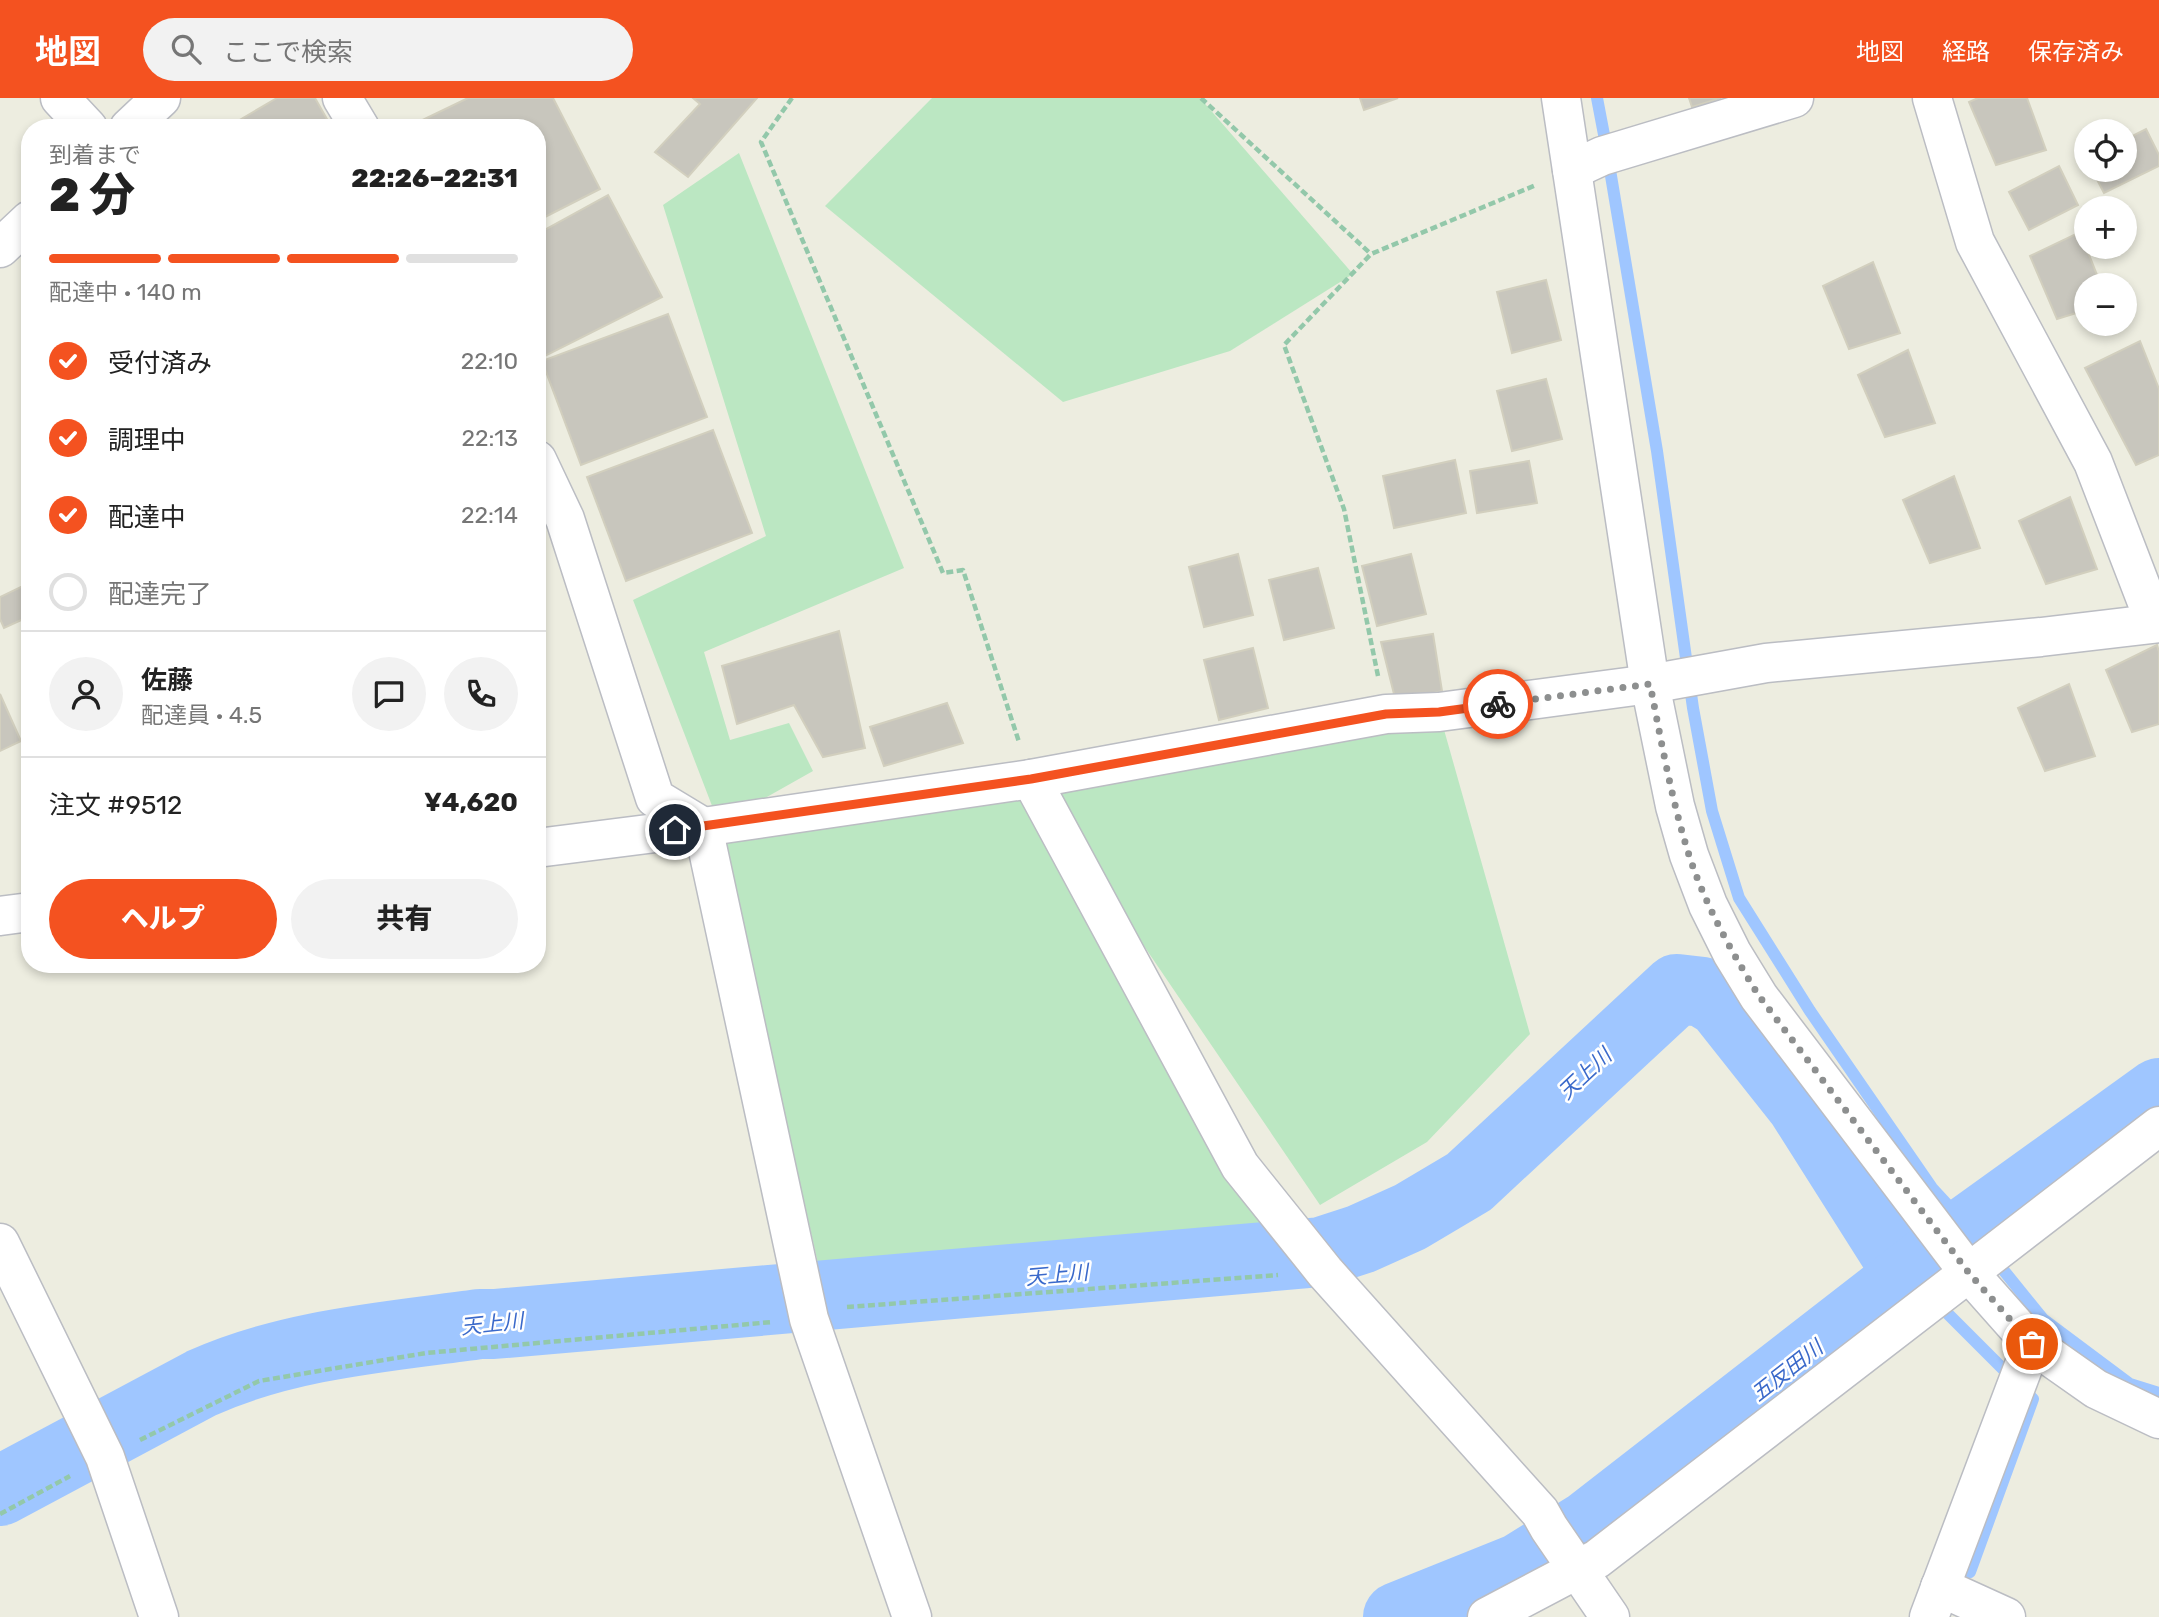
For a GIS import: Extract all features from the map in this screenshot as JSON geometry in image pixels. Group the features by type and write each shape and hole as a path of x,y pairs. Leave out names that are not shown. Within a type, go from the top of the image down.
{"street":[{"path":"60,98 80,119"},
{"path":"139,119 161,98"},
{"path":"342,98 354,119"},
{"path":"1561,98 1599,159 1676,679 1675,806 1689,855 1709,905 1732,953 1759,996 1932,1224 1961,1272 2032,1344 2096,1389 2159,1419"},
{"path":"1599,159 1794,98"},
{"path":"546,847 1031,779 1386,714 1439,712 1676,679 1766,663 2041,637 2157,623 2093,462 1975,242 1932,98"},
{"path":"0,248 21,228"},
{"path":"546,479 565,519 656,798 703,827 806,1305 912,1617"},
{"path":"1031,779 1240,1166 1315,1259 1541,1512 1610,1617"},
{"path":"0,916 21,913"},
{"path":"1565,1551 1597,1559 1913,1316 1961,1272 2159,1126"},
{"path":"0,1243 100,1446 159,1617"},
{"path":"2006,1617 1935,1602 2032,1344"},
{"path":"1487,1617 1565,1551"}],"path":[{"path":"792,98 761,142 943,573 963,570 1031,779"},
{"path":"1201,98 1371,254"},
{"path":"1386,714 1344,509 1284,345 1371,254 1599,159"},
{"path":"0,1514 100,1446 259,1381 426,1353 806,1305 822,1309 1315,1259"}],"green space":[{"path":"932,98 1200,98 1353,274 1230,351 1063,402 825,206"},
{"path":"739,153 904,568 704,652 730,740 789,723 813,771 721,823 1439,712 1530,1034 1427,1142 1320,1205 1036,787 1273,1231 819,1268 719,824 633,600 766,536 663,205"}],"building":[{"path":"277,98 315,98 327,119 241,119"},
{"path":"468,98 553,98 600,189 546,216 546,119 425,119"},
{"path":"693,98 757,98 688,177 655,152 700,104"},
{"path":"1360,98 1398,98 1364,110"},
{"path":"1689,98 1721,98 1692,107"},
{"path":"1978,98 2027,98 2046,150 1996,165 1969,102"},
{"path":"2146,129 2159,155 2159,166 2137,177 2137,134"},
{"path":"2059,166 2074,197 2074,207 2029,230 2009,192"},
{"path":"2098,182 2126,182 2104,193"},
{"path":"608,195 662,297 546,355 546,229"},
{"path":"2074,235 2074,259 2091,259 2096,273 2074,273 2074,314 2057,319 2030,256"},
{"path":"1873,262 1900,333 1849,349 1823,286"},
{"path":"1546,280 1561,340 1512,353 1497,292"},
{"path":"668,314 707,417 581,465 546,372 546,360"},
{"path":"2140,341 2159,389 2159,455 2136,465 2085,368"},
{"path":"1908,350 1935,423 1885,437 1858,375"},
{"path":"1546,379 1562,439 1512,451 1497,391"},
{"path":"713,430 752,533 626,581 587,477"},
{"path":"1455,460 1466,513 1394,528 1383,476"},
{"path":"1529,461 1537,503 1477,513 1470,471"},
{"path":"1954,476 1980,548 1930,563 1903,500"},
{"path":"2070,497 2097,569 2046,584 2019,521"},
{"path":"1238,554 1253,615 1204,627 1189,567"},
{"path":"1411,554 1426,614 1377,626 1362,566"},
{"path":"1318,568 1334,628 1284,640 1269,580"},
{"path":"21,587 21,620 4,628 0,619 0,597"},
{"path":"839,631 865,748 823,757 794,705 737,724 722,666"},
{"path":"1433,634 1442,691 1396,702 1381,642"},
{"path":"2157,645 2159,724 2132,732 2106,670"},
{"path":"1253,648 1268,708 1219,720 1204,660"},
{"path":"2069,684 2095,756 2045,771 2018,708"},
{"path":"0,694 21,741 0,751"},
{"path":"947,703 963,743 884,766 870,727"}],"waterway":[{"path":"1597,98 1657,451 1693,708 1712,811 1739,898 1810,1011 1932,1188 1970,1229 2043,1319 2130,1384 2159,1393"},
{"name":"天上川","path":"0,1491 202,1383 269,1359 338,1344 480,1324 1321,1252 1361,1239 1410,1217 1469,1182 1677,989 1703,992 1721,1003 1801,1104 1910,1276"},
{"name":"五反田川","path":"1398,1617 1520,1568 1589,1525 1970,1229 2159,1093"},
{"path":"1910,1276 2005,1371"},
{"path":"1970,1572 2033,1399 2030,1396"}],"way so far":[{"path":"1498,704 1650,684 1675,806 1689,855 1732,953 1759,996 1969,1273 2032,1344"}],"route":[{"path":"675,830 1031,779 1386,714 1439,712 1498,704"}]}
